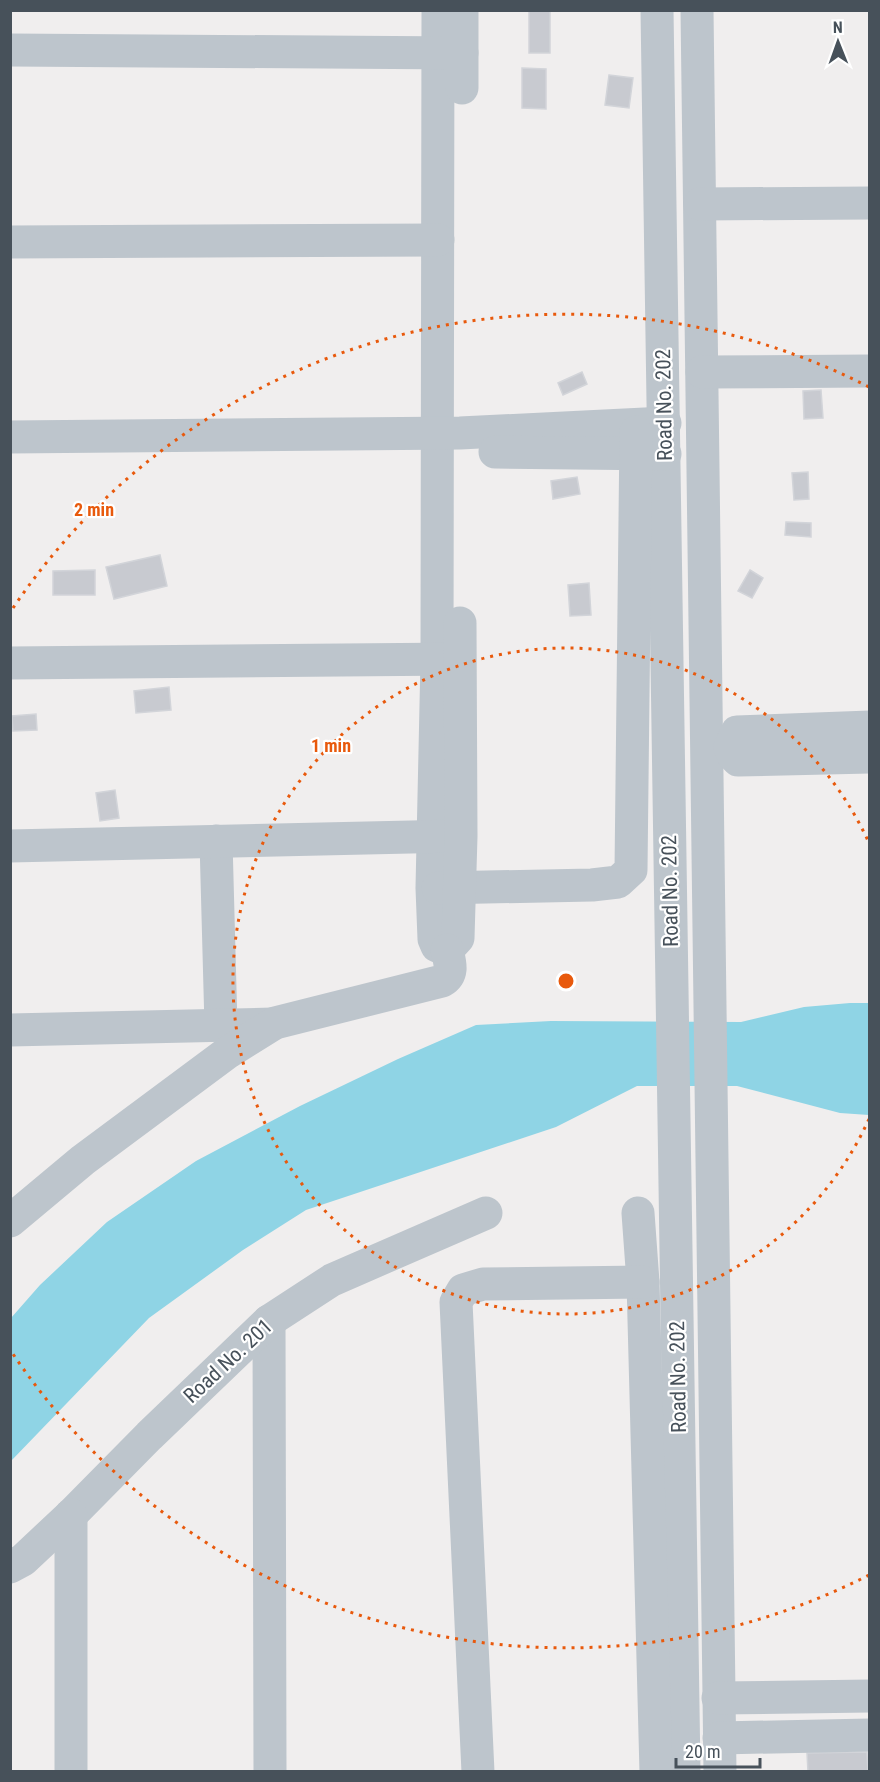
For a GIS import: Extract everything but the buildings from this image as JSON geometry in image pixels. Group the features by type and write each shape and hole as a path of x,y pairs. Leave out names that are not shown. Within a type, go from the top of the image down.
{"street":[{"path":"10,1030 275,1023 442,981 449,977 451,971 447,950 437,946 434,939 446,887 449,659 451,53 438,10"},
{"path":"449,442 438,240 451,53 462,10"},
{"name":"Road No. 202","path":"657,10 650,439 671,955 684,1772"},
{"name":"Road No. 202","path":"697,10 720,1772"},
{"path":"10,50 451,53"},
{"path":"700,204 870,203"},
{"path":"10,242 438,240"},
{"path":"702,372 870,371"},
{"path":"10,436 449,442"},
{"path":"10,455 449,442 650,439 631,870 618,882 592,885 446,887"},
{"path":"10,663 449,659"},
{"path":"870,727 737,732 730,747 738,760 870,757"},
{"path":"10,846 448,836"},
{"path":"216,841 221,1026"},
{"path":"10,1221 83,1160 227,1053 275,1023"},
{"name":"Road No. 201","path":"10,1566 23,1560 71,1515 149,1436 269,1321 332,1280 486,1213"},
{"path":"638,1213 643,1282 656,1772"},
{"path":"478,1772 456,1302 463,1290 483,1284 643,1282"},
{"path":"269,1321 270,1772"},
{"path":"71,1515 71,1772"},
{"path":"718,1698 870,1696"},
{"path":"719,1737 870,1735"}],"water":[{"path":"869,1003 869,1115 840,1113 737,1086 637,1086 556,1127 306,1210 243,1250 149,1318 11,1461 11,1318 40,1285 107,1222 196,1161 300,1106 476,1025 551,1021 741,1022 804,1007"}]}
